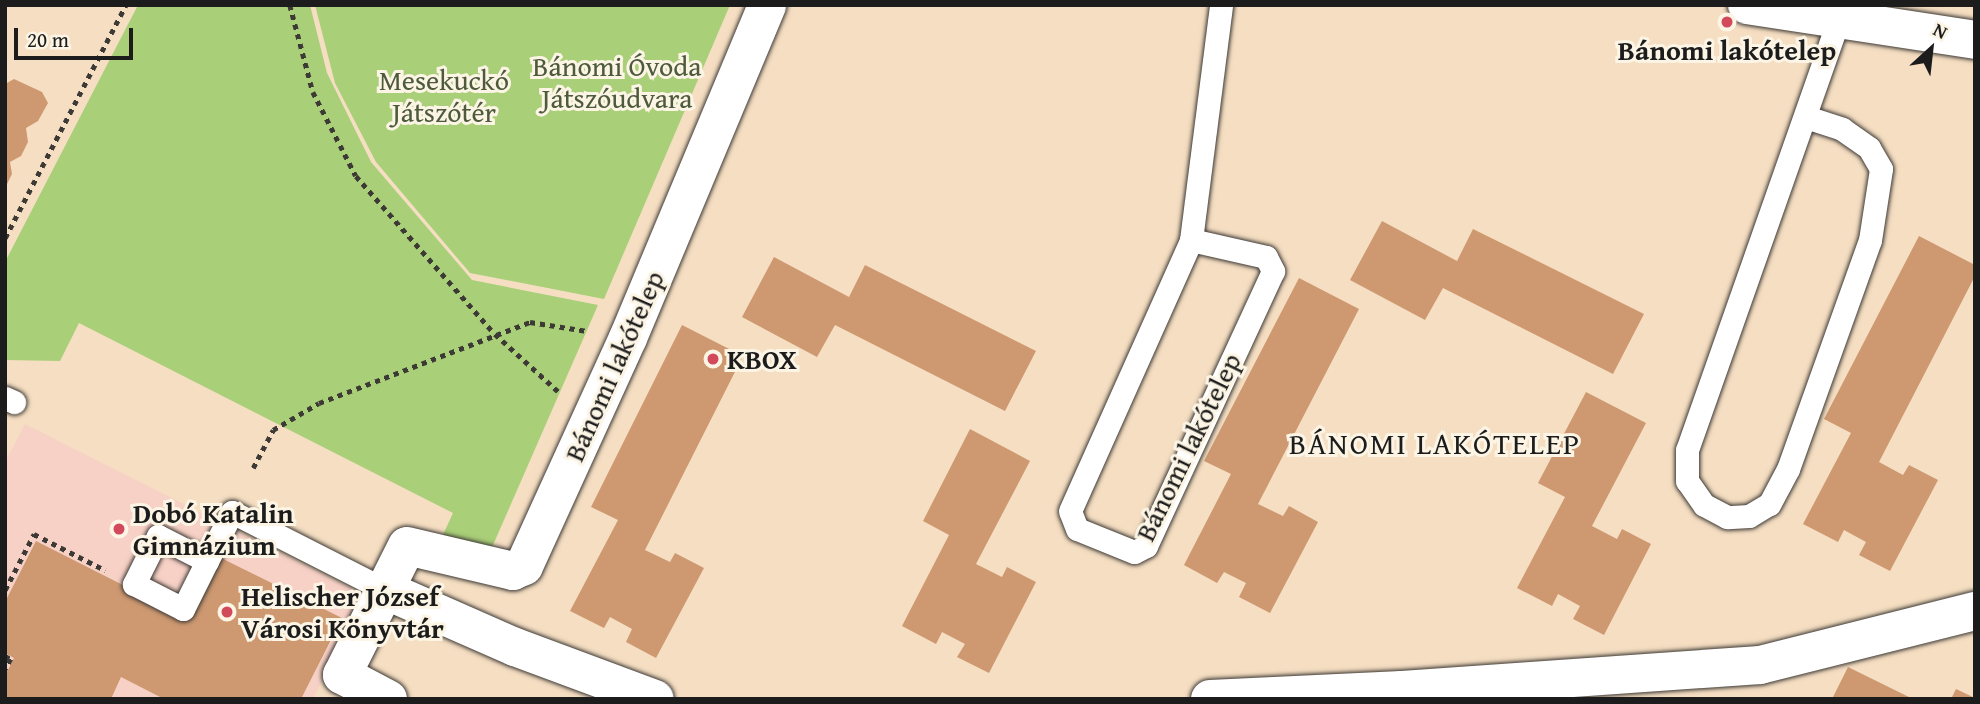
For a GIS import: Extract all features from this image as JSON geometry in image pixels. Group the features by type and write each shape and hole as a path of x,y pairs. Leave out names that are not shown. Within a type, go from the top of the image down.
{"street":[{"name":"Bánomi lakótelep","path":"384,590 407,546 513,571 524,566 628,338 766,5"},
{"path":"1746,5 1975,40"},
{"path":"388,699 336,687 384,590 515,648 655,699"},
{"path":"1210,699 1402,690 1759,665 1975,611"}],"lane":[{"name":"Bánomi lakótelep","path":"1191,240 1266,257 1273,271 1146,546 1134,552 1077,528 1070,511 1191,240 1222,5"},
{"path":"1806,117 1842,129 1869,148 1881,169 1870,240 1788,469 1769,504 1749,516 1727,517 1704,505 1687,481 1687,450 1839,19"},
{"path":"208,561 158,536 134,584 183,608 208,561 232,512 384,590"}],"path":[{"path":"5,238 126,5"},
{"path":"290,5 313,92 356,176 495,334 592,420"},
{"path":"253,468 273,430 319,403 495,334 530,322 628,338"},
{"path":"5,590 34,534 134,584"},
{"path":"5,656 11,659 5,670"}],"shaded area":[{"name":"Dobó Katalin Gimnázium","path":"25,424 364,595 313,699 5,699 5,462"}],"green space":[{"path":"138,5 310,5 327,73 371,162 472,280 598,305 490,552 441,539 453,513 79,323 60,361 5,360 5,262"},
{"path":"315,5 730,5 604,299 470,273 376,162 335,83"}],"building":[{"path":"14,79 42,92 48,103 38,121 26,128 28,142 21,156 10,162 12,174 5,188 5,84"},
{"path":"1382,221 1457,261 1473,229 1644,314 1613,374 1443,288 1425,320 1350,280"},
{"path":"1919,236 1975,265 1975,276 1879,462 1903,475 1909,465 1938,480 1890,571 1859,555 1866,542 1844,530 1838,542 1803,524 1851,433 1824,419"},
{"path":"774,257 849,297 865,265 1036,351 1005,411 835,325 817,357 742,317"},
{"path":"1299,278 1359,309 1258,504 1283,516 1289,506 1318,522 1270,613 1239,597 1246,583 1224,572 1217,583 1184,565 1231,474 1204,461"},
{"path":"682,325 743,356 645,550 670,562 675,553 704,568 656,658 626,642 632,629 610,617 604,628 570,611 618,520 591,507"},
{"path":"1586,392 1646,423 1592,526 1617,539 1622,529 1651,544 1604,635 1573,619 1580,606 1558,594 1552,606 1517,588 1565,497 1538,483"},
{"path":"970,429 1030,461 976,564 1002,577 1007,567 1036,582 989,673 957,657 965,644 942,632 936,644 902,626 949,535 923,521"},
{"path":"36,541 186,617 217,556 342,618 301,699 164,699 121,677 111,699 5,699 5,676 14,658 5,653 5,602"},
{"path":"1848,667 1913,699 1832,699"},
{"path":"1956,689 1975,698 1975,699 1951,699"}],"place":[{"name":"Bánomi lakótelep","path":"1727,22"},
{"name":"KBOX","path":"713,359"},
{"name":"Dobó Katalin Gimnázium","path":"119,529"},
{"name":"Helischer József Városi Könyvtár","path":"227,612"}],"district":[{"name":"BÁNOMI LAKÓTELEP","path":"1435,443"}],"park label":[{"name":"Bánomi Óvoda Játszóudvara","path":"617,82"},
{"name":"Mesekuckó Játszótér","path":"444,96"}]}
